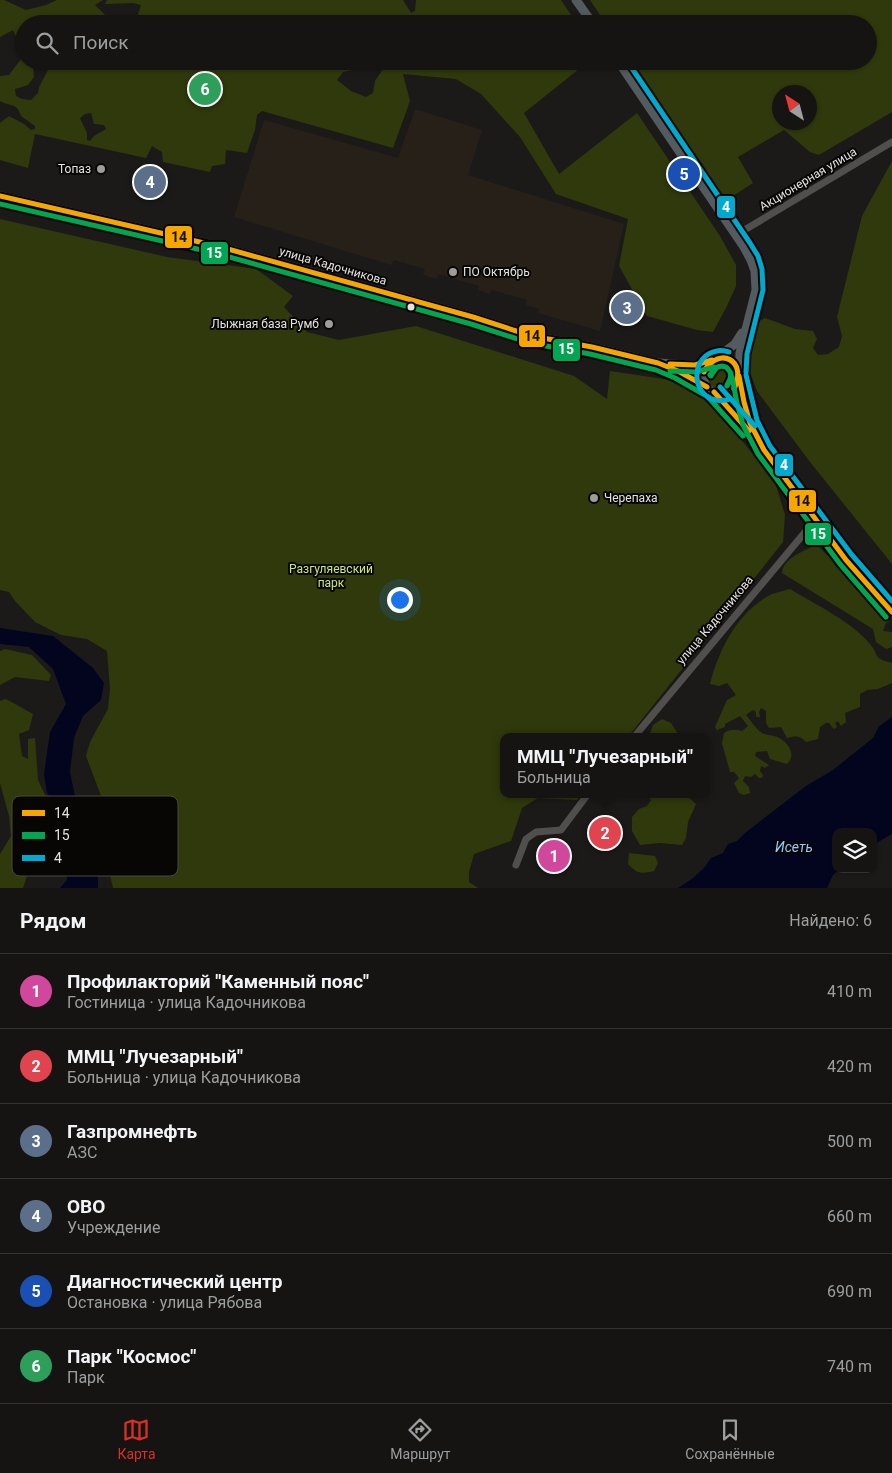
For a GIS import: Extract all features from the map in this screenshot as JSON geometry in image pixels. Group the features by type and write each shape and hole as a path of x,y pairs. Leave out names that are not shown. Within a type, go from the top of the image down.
{"main road":[{"path":"576,0 587,15"},
{"path":"624,70 751,260 756,280 753,302 739,359 739,374 750,423 764,450"},
{"name":"улица Кадочникова","path":"0,196 217,246 473,317 532,336 592,347 658,363"},
{"path":"747,324 735,344 706,367 703,375 705,383 738,418 856,572 892,612"},
{"path":"714,359 728,359 735,364 739,374 737,385 731,391 723,394 711,390 678,371 658,363 695,365 714,359"}],"street":[{"name":"Акционерная улица","path":"736,235 892,142"},
{"name":"улица Кадочникова","path":"637,733 816,519"},
{"path":"516,865 526,839 536,832 561,830 585,798"}],"shaded area":[{"path":"415,109 482,130 468,175 624,224 600,331 538,313 539,309 526,305 527,300 492,290 490,294 478,290 479,286 438,274 437,279 423,275 425,269 394,260 391,265 234,217 264,120 398,158"}],"green space":[{"path":"0,0 26,10 57,0 103,0 95,5 105,15 15,15 15,35 13,30 0,37"},
{"path":"107,0 403,0 411,13 415,11 416,0 561,0 571,15 138,15 141,5 133,3 105,4"},
{"path":"590,0 892,0 892,112 819,155 810,152 784,130 738,157 753,183 725,201 637,70 877,70 877,15 600,15"},
{"path":"15,67 15,70 33,70 34,77 28,85 15,89 16,96 31,100 38,93 48,70 352,70 343,72 337,80 351,91 366,97 373,93 375,81 382,70 578,70 524,113 559,174 637,113 720,236 736,265 736,286 713,332 697,330 647,316 619,266 628,219 556,194 520,137 481,94 456,79 403,74 410,101 393,148 262,111 257,115 255,130 247,153 226,150 225,164 212,166 210,172 163,162 162,152 152,146 146,158 35,134 28,168 0,160 0,123 9,116 31,130 35,129 35,126 21,116 15,107 0,101 0,76 9,75","holes":["91,113 94,124 104,125 106,129 94,136 90,141 87,140 87,133 80,118 85,114"]},
{"path":"892,161 892,564 810,462 757,391 746,361 758,322 765,318 795,329 813,331 817,339 813,348 818,355 828,354 839,347 842,336 837,317 862,216"},
{"name":"Разгуляевский парк","path":"0,219 167,257 256,269 293,296 284,307 307,332 339,340 416,326 574,376 607,399 610,371 684,382 708,400 775,482 785,515 783,542 631,733 500,733 500,798 538,798 522,808 511,841 474,854 469,872 469,882 478,888 113,888 110,876 178,876 178,796 101,796 86,756 90,742 108,709 110,689 107,651 87,639 61,635 35,622 9,592 0,590"},
{"path":"721,362 731,366 735,376 731,386 721,390 711,386 707,376 711,366"},
{"path":"814,546 820,548 828,556 832,553 890,621 886,623 883,631 892,632 892,647 886,649 876,642 873,629 782,573 783,568 790,560 799,553"},
{"path":"790,589 822,607 853,628 870,644 879,658 892,663 892,683 878,689 867,690 860,694 860,707 845,713 846,722 841,726 838,721 835,723 837,727 834,729 829,723 826,723 820,727 818,739 806,742 802,738 787,738 781,727 769,728 766,723 766,711 761,708 759,712 760,717 756,717 756,712 753,710 746,715 762,733 777,737 785,742 790,749 791,757 787,764 770,759 767,751 756,752 755,756 769,765 765,768 761,766 762,778 755,774 751,777 745,776 743,781 749,787 750,793 744,795 739,793 734,783 739,778 734,772 730,772 722,743 724,733 733,730 742,731 748,726 740,716 725,724 725,727 717,730 715,727 727,700 736,695 727,683 719,686 710,684 725,645 732,632 749,610 772,594"},
{"path":"5,649 32,655 51,675 49,681 15,677 0,685 0,651"},
{"path":"6,699 33,714 29,730 19,734 22,756 28,759 28,739 35,738 38,780 46,796 12,796 12,876 27,876 23,888 0,888 0,854 11,836 9,816 0,783 0,701"},
{"path":"662,719 671,723 677,733 650,733 653,725"},
{"name":"Разгуляевский парк","path":"538,798 579,798 577,800"},
{"path":"650,798 689,798 696,804 688,822 686,838 682,845 660,843 640,845 632,831 632,817 639,809 647,806 651,800"},
{"path":"629,853 655,856 658,863 654,871 643,873 634,870 628,864"}],"water":[{"path":"0,628 53,636 93,668 104,683 101,700 83,716 74,738 70,772 75,796 50,796 47,793 44,774 50,732 66,704 53,669 29,647 0,644"},
{"name":"Исеть","path":"892,717 892,834 877,843 877,828 832,828 832,873 835,873 827,888 678,888 704,868 711,858 723,853 728,844 737,841 806,786 833,770 873,738 879,726"},
{"path":"67,876 98,876 98,888 60,888 67,880"}],"transit line":[{"name":"4","path":"633,70 758,256 762,269 763,290 747,354 746,372"},
{"name":"14","path":"0,196 217,246 473,317 532,336 592,347 658,363 678,371 707,387"},
{"name":"15","path":"0,204 215,253 471,324 530,343 590,354 656,370 675,378 703,394"},
{"name":"4","path":"727,400 716,400 707,396 701,390 697,375 698,367 708,354 718,351 729,352"},
{"name":"14","path":"704,371 710,363 717,359 724,358 730,360 735,365 737,371 734,389"},
{"name":"14","path":"704,372 717,359 730,359 735,364 737,370 734,388"},
{"name":"14","path":"670,364 695,365 712,360"},
{"name":"15","path":"711,376 717,368 721,366 726,367 731,373 727,385"},
{"name":"15","path":"670,371 696,372 714,367"},
{"name":"15","path":"710,375 717,367 726,367 730,371 731,376 727,386"},
{"name":"4","path":"746,375 757,420 770,446 852,555 892,601"},
{"name":"14","path":"739,376 750,423 764,450 846,560 892,612"},
{"name":"15","path":"732,377 743,425 758,454 840,564 886,617"},
{"name":"4","path":"720,387 755,426"},
{"name":"14","path":"714,392 749,431"},
{"name":"15","path":"708,397 743,436"}],"place":[{"name":"Парк \"Космос\"","path":"205,89"},
{"name":"Топаз","path":"101,169"},
{"name":"Диагностический центр","path":"684,174"},
{"name":"ОВО","path":"150,182"},
{"name":"ПО Октябрь","path":"453,272"},
{"name":"Газпромнефть","path":"627,308"},
{"name":"Лыжная база Румб","path":"329,324"},
{"name":"Черепаха","path":"594,498"},
{"name":"ММЦ \"Лучезарный\"","path":"605,833"},
{"name":"Профилакторий \"Каменный пояс\"","path":"554,856"}]}
